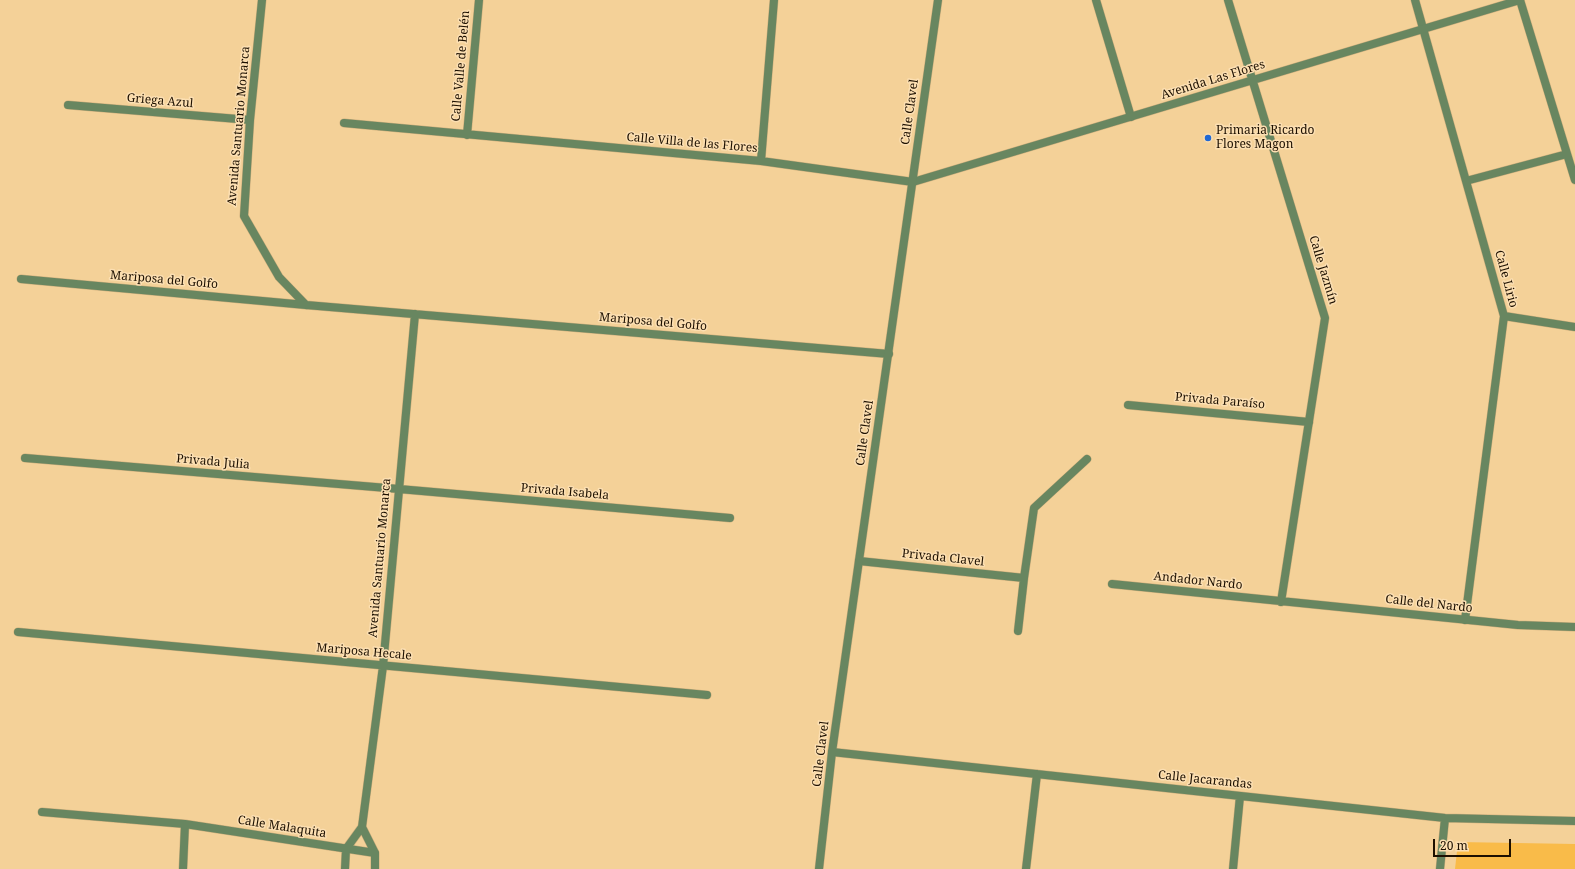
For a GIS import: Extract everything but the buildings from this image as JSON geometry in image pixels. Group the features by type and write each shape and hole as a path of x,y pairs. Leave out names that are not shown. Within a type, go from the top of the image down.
{"street":[{"name":"Avenida Santuario Monarca","path":"262,0 250,120 244,216 279,277 306,305"},
{"name":"Calle Valle de Belén","path":"467,135 479,0"},
{"path":"761,161 774,0"},
{"name":"Calle Clavel","path":"819,869 832,752 938,0"},
{"path":"1096,0 1131,117"},
{"name":"Calle Jazmín","path":"1228,0 1325,318 1281,602"},
{"name":"Calle Lirio","path":"1415,0 1504,316 1465,620"},
{"path":"1520,0 1575,180"},
{"name":"Avenida Las Flores","path":"913,182 1520,0"},
{"name":"Griega Azul","path":"68,105 250,120"},
{"name":"Calle Villa de las Flores","path":"344,124 761,161 913,182"},
{"path":"1466,181 1567,154"},
{"name":"Mariposa del Golfo","path":"21,279 306,305 889,354"},
{"name":"Avenida Santuario Monarca","path":"346,849 362,827 383,666 415,314"},
{"path":"1504,316 1575,327"},
{"name":"Privada Paraíso","path":"1128,405 1309,422"},
{"name":"Privada Julia","path":"25,458 399,489"},
{"path":"1018,631 1034,508 1087,459"},
{"name":"Privada Isabela","path":"399,489 730,518"},
{"name":"Privada Clavel","path":"859,561 1024,578"},
{"name":"Andador Nardo","path":"1112,584 1281,602"},
{"name":"Calle del Nardo","path":"1281,602 1518,625 1575,627"},
{"name":"Mariposa Hecale","path":"18,632 707,695"},
{"name":"Calle Jacarandas","path":"832,752 1445,818 1575,821"},
{"path":"1026,869 1037,774"},
{"path":"1233,869 1240,796"},
{"name":"Calle Malaquita","path":"42,812 185,824 375,853"},
{"path":"1440,869 1445,818"},
{"path":"183,869 185,824"},
{"path":"362,827 375,853 375,869"},
{"path":"345,869 346,849"}],"shaded area":[{"path":"1458,842 1575,844 1575,869 1455,869"}],"place":[{"name":"Primaria Ricardo Flores Magon","path":"1208,138"}]}
